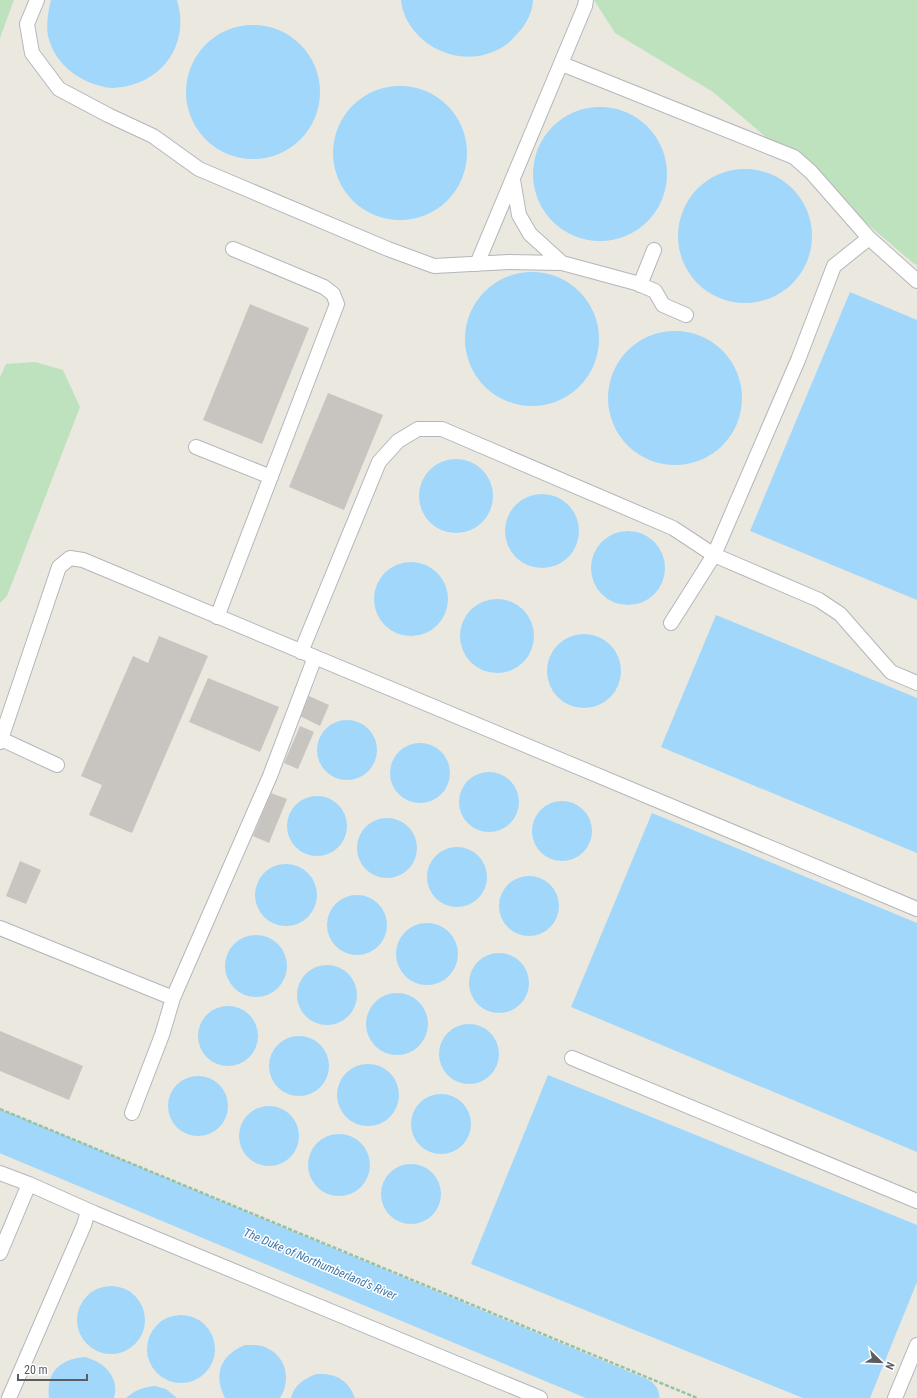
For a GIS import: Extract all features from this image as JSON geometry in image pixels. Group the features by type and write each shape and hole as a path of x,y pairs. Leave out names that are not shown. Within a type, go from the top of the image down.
{"lane":[{"path":"37,0 27,24 32,53 59,90 153,136 199,169 381,246 434,266 509,262 562,263 640,285 655,291 663,305 686,315"},
{"path":"477,264 562,64 586,0"},
{"path":"562,64 794,157 811,172 869,238 917,281"},
{"path":"513,180 519,215 530,234 562,263"},
{"path":"671,623 714,555 798,360 834,266 869,238"},
{"path":"217,617 337,304 333,294 324,287 232,249"},
{"path":"640,285 654,250"},
{"path":"301,652 379,462 398,441 418,428 442,429 673,528 714,555 820,600 840,614 891,672 917,683"},
{"path":"196,447 271,477"},
{"path":"58,765 1,740 59,567 70,558 83,560 917,908"},
{"path":"132,1113 162,1035 173,998 270,776 315,657"},
{"path":"0,928 173,998"},
{"path":"572,1058 917,1201"},
{"path":"0,1173 29,1184 88,1211 540,1398"},
{"path":"0,1253 29,1184"},
{"path":"9,1398 84,1225 88,1211"},
{"path":"895,1398 917,1345"}],"path":[{"path":"0,1109 697,1398"}],"green space":[{"path":"0,0 14,0 0,38"},
{"path":"594,0 917,0 917,265 713,92 615,33"},
{"path":"35,362 63,370 80,407 7,596 0,603 0,377 6,364"}],"water":[{"path":"51,0 177,0 180,17 180,33 175,48 168,60 158,71 145,80 130,86 113,88 105,87 92,83 75,74 61,62 55,54 48,36 47,27"},
{"path":"401,0 533,0 532,9 526,22 521,30 507,44 496,51 472,57 448,53 436,49 425,42 410,26 404,13"},
{"path":"260,25 285,33 305,50 315,66 319,79 319,105 315,118 309,129 295,144 279,154 266,158 246,159 221,151 201,134 191,118 187,105 186,85 194,60 211,40 227,30 240,26"},
{"path":"407,86 432,94 452,111 462,127 466,140 466,166 462,179 456,190 442,205 426,215 413,219 393,220 368,212 348,195 338,179 334,166 333,146 341,121 358,101 374,91 387,87"},
{"path":"607,107 632,115 652,132 662,148 666,161 666,187 662,200 656,211 642,226 626,236 613,240 593,241 568,233 548,216 538,200 534,187 533,167 541,142 558,122 574,112 587,108"},
{"path":"752,169 777,177 788,184 797,193 807,210 811,223 811,249 807,262 797,279 788,288 771,298 758,302 738,303 713,295 702,288 693,279 683,262 679,249 678,229 686,204 693,193 702,184 719,174 732,170"},
{"path":"539,272 564,280 584,297 594,313 598,326 598,352 594,365 588,376 574,391 558,401 545,405 525,406 500,398 480,381 470,365 466,352 465,332 473,307 490,287 506,277 519,273"},
{"path":"850,292 917,320 917,600 750,531"},
{"path":"682,331 707,339 727,356 737,372 741,385 741,411 737,424 731,435 717,450 701,460 688,464 668,465 643,457 623,440 613,424 609,411 608,391 616,366 633,346 649,336 662,332"},
{"path":"456,459 470,462 482,470 490,482 493,496 490,510 482,522 470,530 456,533 442,530 430,522 422,510 419,496 422,482 430,470 442,462"},
{"path":"542,494 556,497 568,505 576,517 579,531 576,545 568,557 556,565 542,568 528,565 516,557 508,545 505,531 508,517 516,505 528,497"},
{"path":"628,531 642,534 654,542 662,554 665,568 662,582 654,594 642,602 628,605 614,602 602,594 594,582 591,568 594,554 602,542 614,534"},
{"path":"411,562 425,565 437,573 445,585 448,599 445,613 437,625 425,633 411,636 397,633 385,625 377,613 374,599 377,585 385,573 397,565"},
{"path":"497,599 511,602 523,610 531,622 534,636 531,650 523,662 511,670 497,673 483,670 471,662 463,650 460,636 463,622 471,610 483,602"},
{"path":"716,615 917,698 917,853 661,747"},
{"path":"584,634 598,637 610,645 618,657 621,671 618,685 610,697 598,705 584,708 570,705 558,697 550,685 547,671 550,657 558,645 570,637"},
{"path":"341,720 353,720 369,728 375,738 377,750 375,762 369,772 353,780 341,780 325,772 317,756 317,744 325,728"},
{"path":"414,743 426,743 442,751 448,761 450,773 448,785 442,795 426,803 414,803 398,795 390,779 390,767 398,751"},
{"path":"483,772 495,772 511,780 517,790 519,802 517,814 511,824 495,832 483,832 467,824 459,808 459,796 467,780"},
{"path":"311,796 323,796 339,804 345,814 347,826 345,838 339,848 323,856 311,856 295,848 287,832 287,820 295,804"},
{"path":"556,801 568,801 584,809 590,819 592,831 590,843 584,853 568,861 556,861 540,853 532,837 532,825 540,809"},
{"path":"652,813 917,923 917,1152 571,1007"},
{"path":"381,818 393,818 409,826 415,836 417,848 415,860 409,870 393,878 381,878 365,870 357,854 357,842 365,826"},
{"path":"451,847 463,847 479,855 485,865 487,877 485,889 479,899 463,907 451,907 435,899 427,883 427,871 435,855"},
{"path":"286,864 298,867 308,873 314,883 317,895 314,907 308,917 298,923 286,926 274,923 264,917 258,907 255,895 258,883 264,873 274,867"},
{"path":"523,876 535,876 551,884 557,894 559,906 557,918 551,928 535,936 523,936 507,928 499,912 499,900 507,884"},
{"path":"351,895 363,895 379,903 385,913 387,925 385,937 379,947 363,955 351,955 335,947 327,931 327,919 335,903"},
{"path":"427,923 439,926 449,932 455,942 458,954 455,966 449,976 439,982 427,985 415,982 405,976 399,966 396,954 399,942 405,932 415,926"},
{"path":"256,935 268,938 278,944 284,954 287,966 284,978 278,988 268,994 256,997 244,994 234,988 228,978 225,966 228,954 234,944 244,938"},
{"path":"493,953 505,953 521,961 527,971 529,983 527,995 521,1005 505,1013 493,1013 477,1005 469,989 469,977 477,961"},
{"path":"321,965 333,965 349,973 355,983 357,995 355,1007 349,1017 333,1025 321,1025 305,1017 297,1001 297,989 305,973"},
{"path":"397,993 409,996 419,1002 425,1012 428,1024 425,1036 419,1046 409,1052 397,1055 385,1052 375,1046 369,1036 366,1024 369,1012 375,1002 385,996"},
{"path":"222,1006 234,1006 250,1014 256,1024 258,1036 256,1048 250,1058 234,1066 222,1066 206,1058 198,1042 198,1030 206,1014"},
{"path":"463,1024 475,1024 491,1032 497,1042 499,1054 497,1066 491,1076 475,1084 463,1084 447,1076 439,1060 439,1048 447,1032"},
{"path":"293,1036 305,1036 321,1044 327,1054 329,1066 327,1078 321,1088 305,1096 293,1096 277,1088 269,1072 269,1060 277,1044"},
{"path":"368,1064 380,1067 390,1073 396,1083 399,1095 396,1107 390,1117 380,1123 368,1126 356,1123 346,1117 340,1107 337,1095 340,1083 346,1073 356,1067"},
{"path":"548,1075 917,1225 917,1282 870,1398 803,1398 471,1264"},
{"path":"192,1076 204,1076 220,1084 226,1094 228,1106 226,1118 220,1128 204,1136 192,1136 176,1128 168,1112 168,1100 176,1084"},
{"path":"435,1094 447,1094 463,1102 469,1112 471,1124 469,1136 463,1146 447,1154 435,1154 419,1146 411,1130 411,1118 419,1102"},
{"path":"263,1106 275,1106 291,1114 297,1124 299,1136 297,1148 291,1158 275,1166 263,1166 247,1158 239,1142 239,1130 247,1114"},
{"path":"339,1134 351,1137 361,1143 367,1153 370,1165 367,1177 361,1187 351,1193 339,1196 327,1193 317,1187 311,1177 308,1165 311,1153 317,1143 327,1137"},
{"path":"405,1164 417,1164 433,1172 439,1182 441,1194 439,1206 433,1216 417,1224 405,1224 389,1216 381,1200 381,1188 389,1172"},
{"path":"111,1286 124,1289 135,1296 142,1307 145,1320 142,1333 135,1344 124,1351 111,1354 98,1351 87,1344 80,1333 77,1320 80,1307 87,1296 98,1289"},
{"path":"181,1315 194,1318 205,1325 212,1336 215,1349 212,1362 205,1373 194,1380 181,1383 168,1380 157,1373 150,1362 147,1349 150,1336 157,1325 168,1318"},
{"path":"245,1345 262,1346 274,1352 283,1363 286,1377 280,1398 225,1398 221,1390 219,1374 221,1367 230,1354 236,1349"},
{"path":"85,1357 92,1359 109,1372 115,1383 114,1398 49,1398 50,1381 56,1368 68,1361"},
{"path":"316,1374 340,1378 349,1386 355,1398 291,1398 294,1389 300,1383"},
{"path":"155,1386 166,1389 177,1398 126,1398 139,1389"}],"building":[{"path":"250,304 309,328 262,444 203,420"},
{"path":"328,393 383,415 344,510 289,487"},
{"path":"159,636 208,656 132,833 89,815 102,785 81,776 133,656 148,663"},
{"path":"208,678 279,707 260,752 189,722"},
{"path":"309,696 329,705 320,726 300,716"},
{"path":"300,726 314,732 298,769 284,763"},
{"path":"271,793 287,799 269,843 253,836"},
{"path":"20,861 41,870 26,904 6,896"},
{"path":"0,1031 83,1066 69,1100 0,1071"}],"waterway":[{"name":"The Duke of Northumberland's River","path":"0,1131 639,1398"}]}
